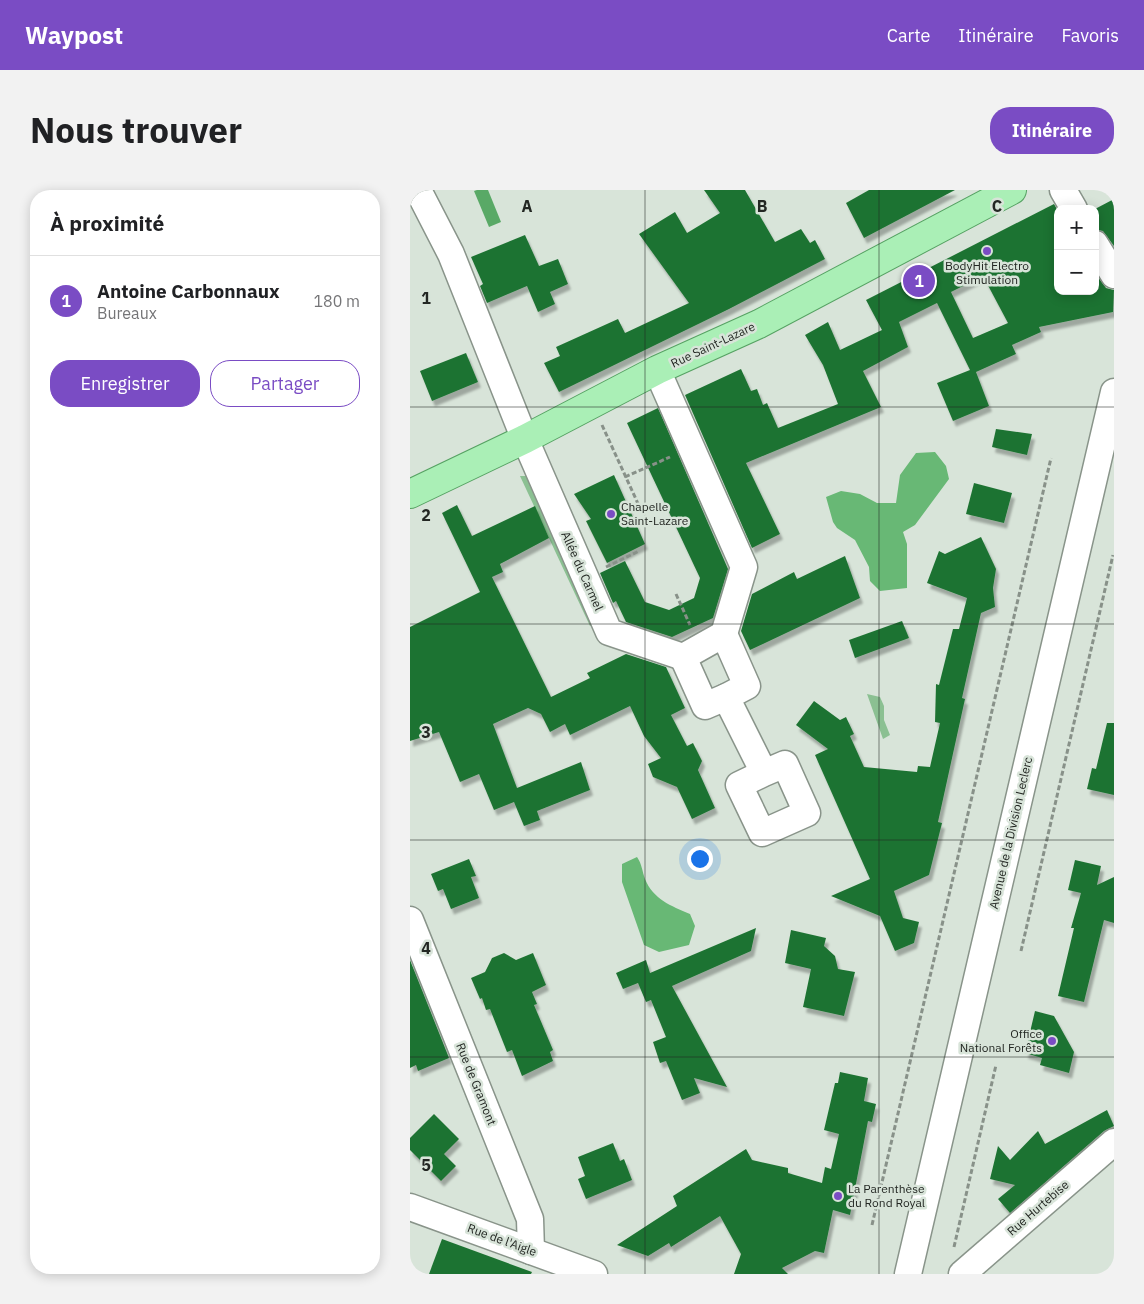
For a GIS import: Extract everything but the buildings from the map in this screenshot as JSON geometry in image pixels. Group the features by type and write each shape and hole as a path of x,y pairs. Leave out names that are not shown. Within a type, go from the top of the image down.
{"main road":[{"name":"Rue Saint-Lazare","path":"410,494 525,439 657,370 759,324 1012,190"}],"street":[{"name":"Allée du Carmel","path":"418,190 451,254 525,439 609,632 683,657"},
{"path":"1063,190 1072,205"},
{"path":"1099,250 1114,276"},
{"path":"657,370 744,567 724,634 747,686 705,706 683,657 724,634"},
{"name":"Avenue de la Division Leclerc","path":"908,1274 1114,392"},
{"path":"726,697 764,774"},
{"name":"Rue de Gramont","path":"410,920 530,1218 531,1251"},
{"name":"Rue Hurtebise","path":"957,1264 985,1264 1114,1142"},
{"name":"Rue de l'Aigle","path":"410,1207 594,1274"}],"path":[{"path":"592,404 640,508"},
{"path":"625,477 691,447"},
{"path":"872,1225 1051,458"},
{"path":"616,563 639,551"},
{"path":"1021,951 1113,555"},
{"path":"676,594 693,630"},
{"path":"957,1264 996,1065"}],"shaded area":[{"path":"488,190 501,222 489,227 474,191"},
{"path":"935,452 946,466 949,479 915,525 903,532 907,544 907,588 880,591 870,581 869,567 855,540 837,528 833,522 826,497 841,491 860,494 877,503 896,503 900,475 916,453"},
{"path":"520,476 530,476 593,624 590,626"},
{"path":"867,694 880,697 884,706 884,720 890,735 883,739"},
{"path":"637,857 648,886 653,892 663,901 690,914 695,926 689,945 659,952 644,945 622,882 622,864"}],"place":[{"name":"BodyHit Electro Stimulation","path":"987,251"},
{"name":"Antoine Carbonnaux","path":"919,281"},
{"name":"Chapelle Saint-Lazare","path":"611,514"},
{"name":"Office National Forêts","path":"1052,1041"},
{"name":"La Parenthèse du Rond Royal","path":"838,1196"}]}
